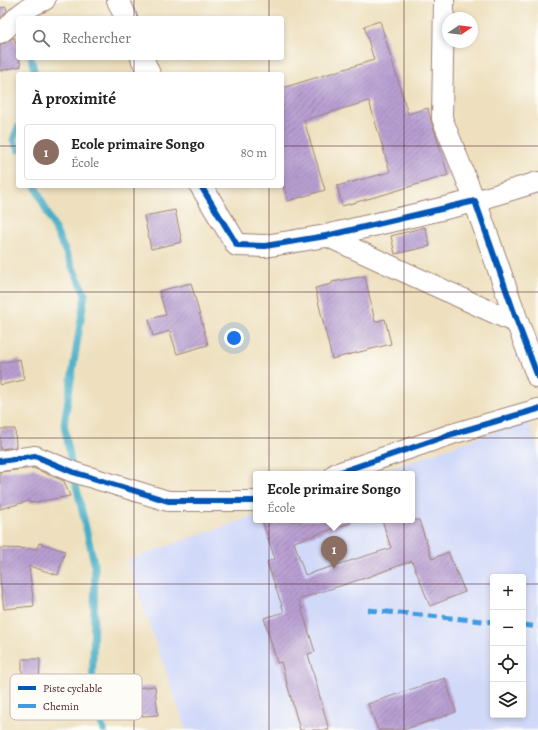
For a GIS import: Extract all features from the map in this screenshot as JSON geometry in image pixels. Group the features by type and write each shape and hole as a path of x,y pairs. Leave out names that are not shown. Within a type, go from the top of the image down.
{"street":[{"path":"18,16 34,4 45,0"},
{"path":"118,0 125,16"},
{"path":"444,0 442,118 475,201 538,377"},
{"path":"0,32 4,31 16,18"},
{"path":"143,60 148,72"},
{"path":"202,188 237,245 265,246 326,236 475,201 538,182"},
{"path":"326,236 518,324"},
{"path":"344,471 452,434 538,409"},
{"path":"0,461 35,456 73,472 168,501 253,501"}],"shaded area":[{"path":"528,420 538,450 538,730 186,730 127,560 253,516 253,523 415,523 415,471 383,471"}],"building":[{"path":"6,7 7,11 0,19 0,8"},
{"path":"380,21 408,114 428,108 448,175 342,206 337,186 390,172 369,101 304,120 325,190 288,201 284,187 284,87 374,60 364,26"},
{"path":"14,37 16,45 16,60 20,60 21,66 0,71 0,44 6,43"},
{"path":"175,210 182,242 151,249 144,216"},
{"path":"425,227 430,246 395,254 391,236"},
{"path":"365,276 375,322 385,319 391,344 332,359 315,288 332,284 332,282"},
{"path":"191,283 208,345 177,354 170,331 153,336 149,319 166,315 159,291"},
{"path":"20,359 24,380 0,385 0,363"},
{"path":"0,429 15,429 16,447 0,449"},
{"path":"33,468 64,481 70,496 30,503 29,501 0,509 0,472"},
{"path":"415,520 419,520 432,559 448,552 465,592 430,606 412,561 299,600 315,652 308,654 329,730 300,730 281,662 277,663 264,618 284,612 267,562 275,559 263,523 350,523 294,542 305,575 391,548 383,523 415,523"},
{"path":"39,543 65,551 58,575 29,566 34,606 4,609 0,579 0,548 37,549"},
{"path":"22,659 40,659 40,674 22,674"},
{"path":"445,678 456,712 403,730 378,730 368,704"},
{"path":"155,686 158,715 142,716 142,687"}],"waterway":[{"path":"32,60 34,72"},
{"path":"16,132 13,140 16,146"},
{"path":"36,188 85,294 64,424 73,472 95,567 93,674"},
{"path":"100,720 104,730"}],"marked path":[{"path":"368,610 490,622"},
{"path":"526,625 538,627"}],"cycle path":[{"path":"202,188 237,245 265,246 326,236 475,201 538,377"},
{"path":"344,471 452,434 538,409"},
{"path":"0,461 35,456 73,472 168,501 253,501"}],"place":[{"name":"Ecole primaire Songo","path":"334,569"}]}
